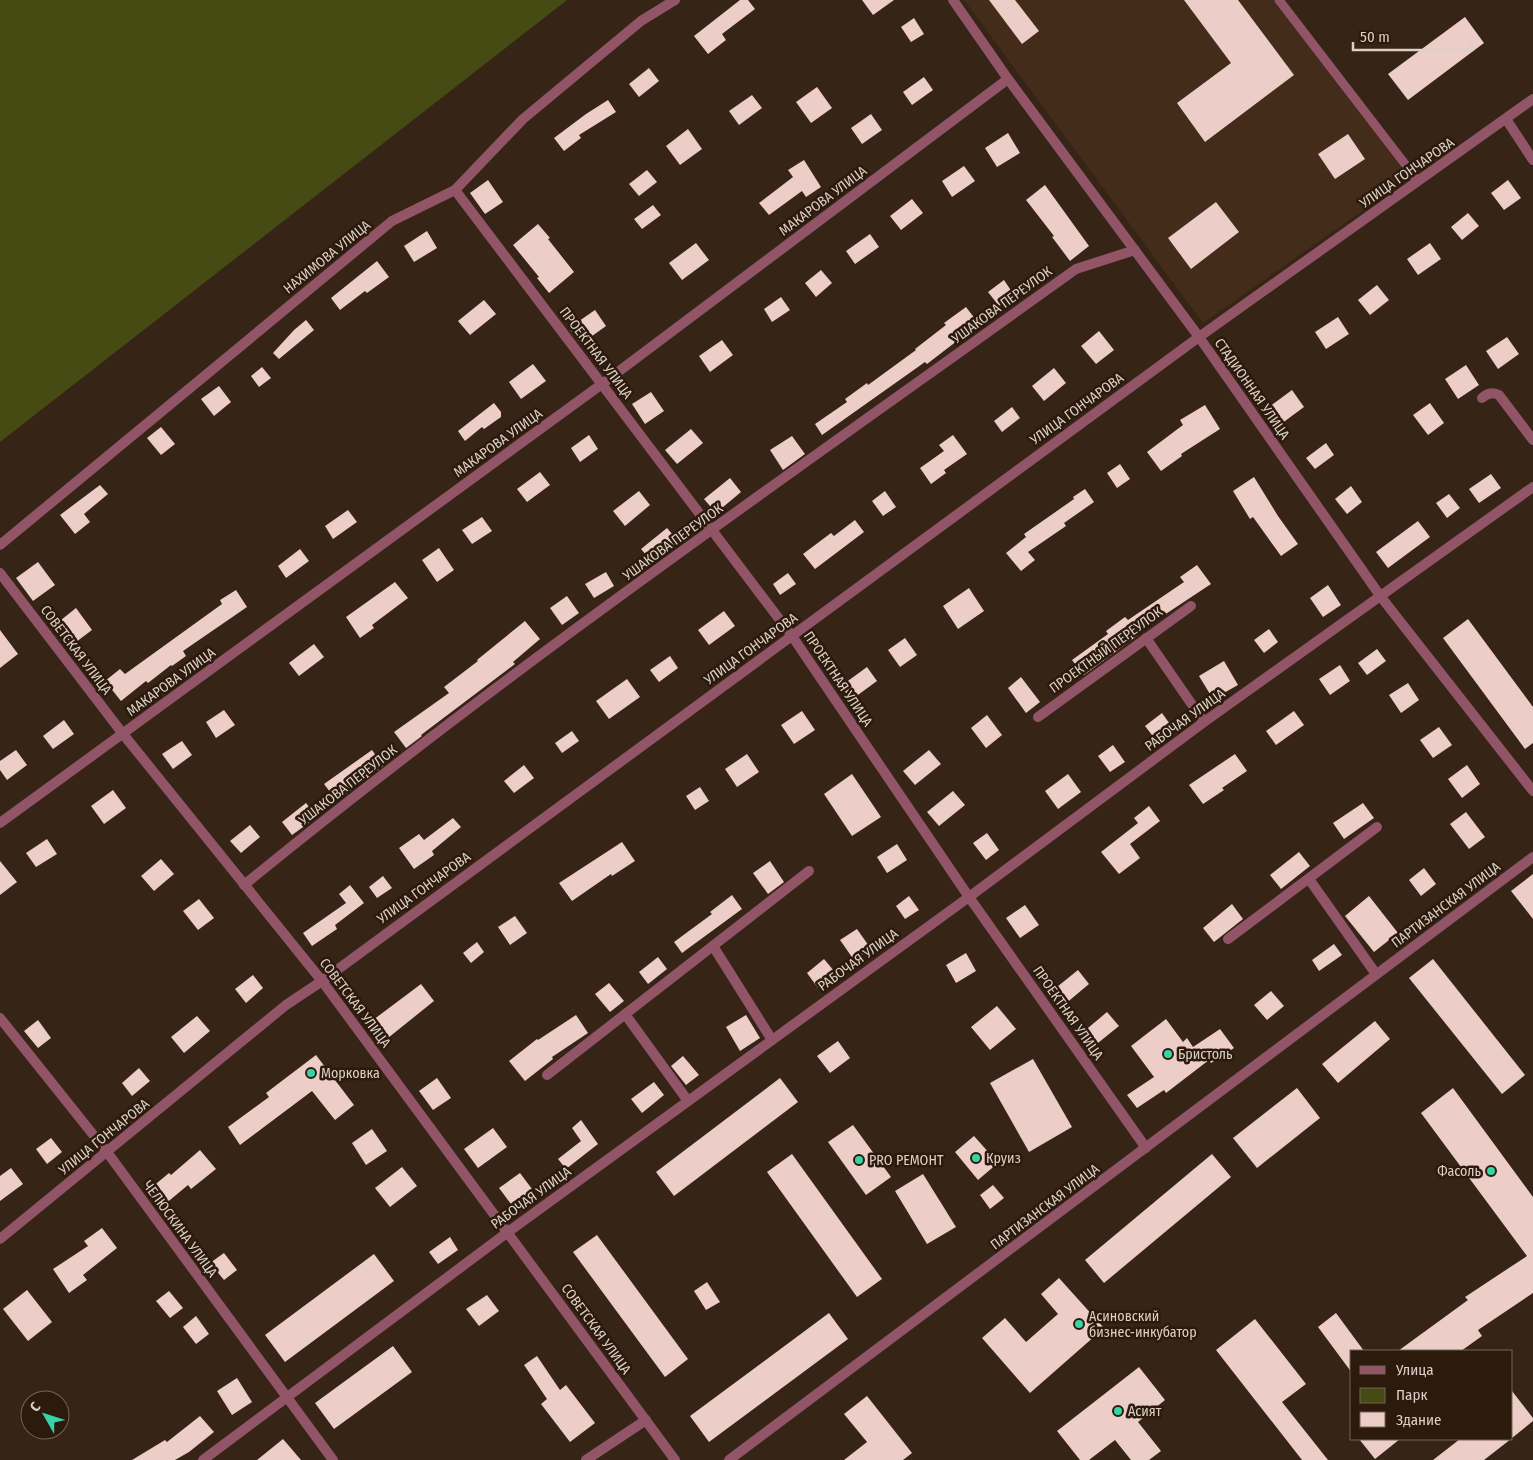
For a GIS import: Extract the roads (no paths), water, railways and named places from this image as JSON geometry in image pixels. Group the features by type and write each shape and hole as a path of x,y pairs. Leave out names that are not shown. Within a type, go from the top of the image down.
{"street":[{"name":"НАХИМОВА УЛИЦА","path":"0,545 392,221 456,190 522,118 642,21 675,0"},
{"name":"СТАДИОННАЯ УЛИЦА","path":"953,0 1008,79 1199,337 1381,597 1531,784"},
{"name":"МАКАРОВА УЛИЦА","path":"0,823 602,384 1008,79"},
{"name":"УЛИЦА ГОНЧАРОВА","path":"0,1240 286,1005 1199,337 1533,99"},
{"path":"1506,119 1533,160"},
{"name":"ПРОЕКТНАЯ УЛИЦА","path":"456,190 792,636 968,897 1146,1148"},
{"name":"УШАКОВА ПЕРЕУЛОК","path":"244,885 310,831 488,694 712,530 1076,269 1135,250"},
{"path":"1482,398 1487,394 1494,393 1499,395 1533,440"},
{"name":"РАБОЧАЯ УЛИЦА","path":"203,1460 508,1232 968,897 1204,722 1533,487"},
{"name":"СОВЕТСКАЯ УЛИЦА","path":"0,573 123,734 322,980 675,1460"},
{"name":"ПРОЕКТНЫЙ ПЕРЕУЛОК","path":"1038,717 1191,606"},
{"path":"1146,638 1204,722"},
{"path":"1228,939 1377,826"},
{"name":"ПАРТИЗАНСКАЯ УЛИЦА","path":"729,1460 1533,857"},
{"path":"547,1075 810,871"},
{"path":"1309,879 1376,974"},
{"path":"713,946 772,1040"},
{"path":"625,1014 688,1101"},
{"name":"ЧЕЛЮСКИНА УЛИЦА","path":"0,1018 107,1152 333,1460"},
{"path":"586,1460 646,1420"}],"lane":[{"path":"1279,0 1418,181"}],"place":[{"name":"Бристоль","path":"1168,1054"},
{"name":"Морковка","path":"311,1073"},
{"name":"Круиз","path":"976,1158"},
{"name":"PRO РЕМОНТ","path":"859,1160"},
{"name":"Фасоль","path":"1491,1171"},
{"name":"Асиновский бизнес-инкубатор","path":"1079,1324"},
{"name":"Асият","path":"1118,1411"}]}
